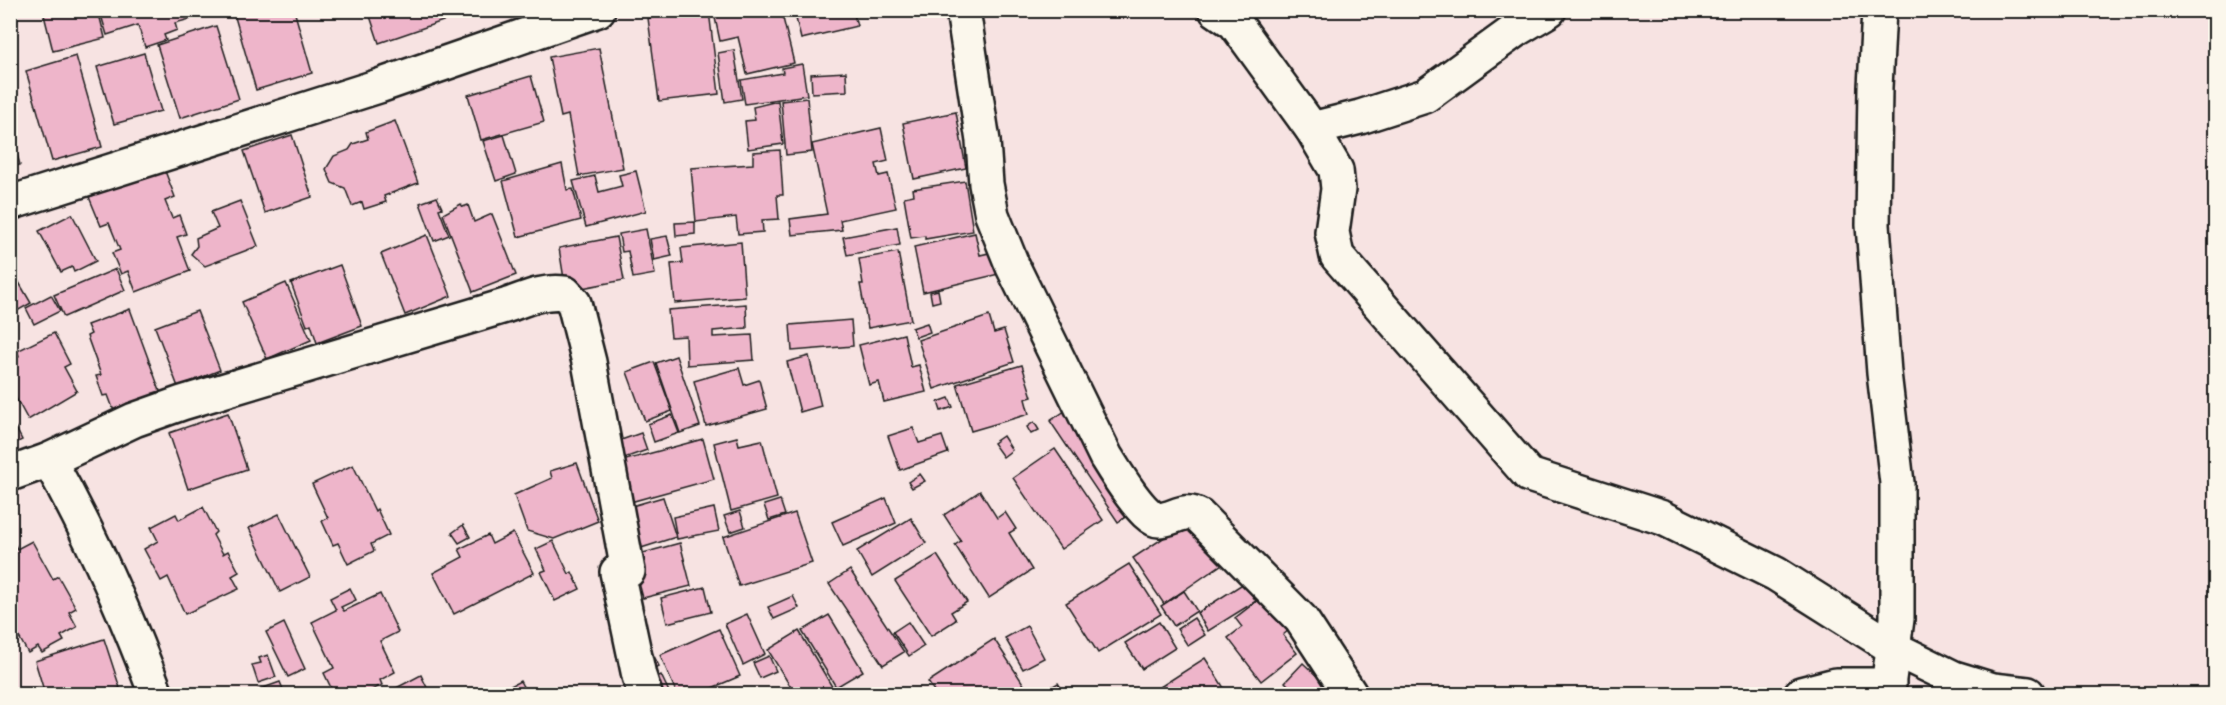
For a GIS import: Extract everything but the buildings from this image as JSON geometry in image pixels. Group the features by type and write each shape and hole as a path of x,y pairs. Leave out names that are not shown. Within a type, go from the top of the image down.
{"street":[{"path":"10,203 379,86 598,10"},
{"path":"963,10 992,215 1012,267 1106,457 1124,486 1150,517 1158,520 1186,511 1199,516 1301,619 1350,694"},
{"path":"1216,10 1235,23 1312,129 1336,170 1338,180 1332,232 1337,256 1529,475 1663,518 1776,574 1894,649 1954,678 1994,690 2028,694"},
{"path":"1312,129 1360,117 1425,96 1517,29 1549,10"},
{"path":"1801,694 1836,685 1888,690 1894,649 1897,619 1897,483 1884,372 1872,225 1879,10"},
{"path":"10,474 49,460 134,420 182,403 505,306 540,293 551,291 565,293 574,303 589,362 628,572 617,572 639,676 645,694"},
{"path":"49,460 75,506 134,634 156,694"}]}
